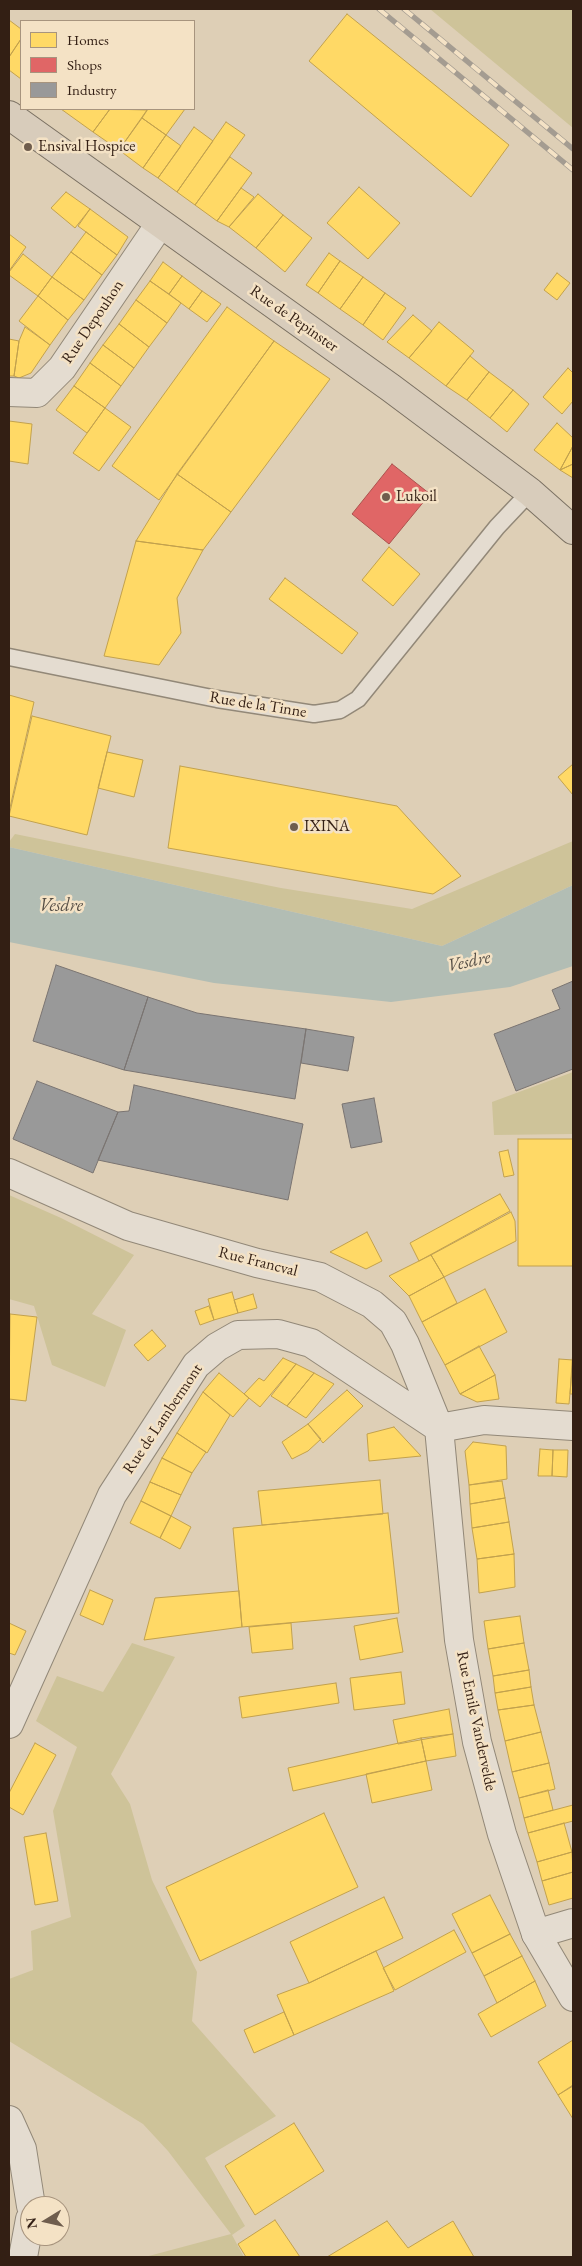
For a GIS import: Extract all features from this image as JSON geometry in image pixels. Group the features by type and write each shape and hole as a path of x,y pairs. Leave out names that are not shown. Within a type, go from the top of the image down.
{"main road":[{"name":"Rue de Pepinster","path":"9,115 391,388 530,492 573,530"}],"street":[{"name":"Rue Depouhon","path":"9,392 37,393 62,368 160,224"},
{"name":"Rue Francval","path":"9,1173 128,1226 257,1263 320,1277 372,1304 393,1322 405,1344 439,1428"},
{"name":"Rue de Lambermont","path":"9,1724 112,1495 196,1366 217,1347 238,1335 278,1334 311,1343 439,1428"},
{"path":"439,1428 484,1420 573,1426"},
{"name":"Rue Emile Vandervelde","path":"439,1428 459,1640 477,1742 502,1834 536,1934 573,1997"},
{"path":"536,1934 573,1923"},
{"path":"9,2120 22,2149 29,2196"}],"lane":[{"name":"Rue de la Tinne","path":"9,657 217,699 314,714 340,710 358,699 497,527 530,492"}],"shaded area":[{"path":"430,9 573,9 573,128"},
{"path":"15,834 281,888 412,909 573,841 573,885 442,946 9,847 9,842"},
{"path":"573,1072 573,1134 494,1135 492,1102"},
{"path":"9,1195 61,1218 134,1255 92,1314 126,1330 105,1387 52,1365 34,1306 9,1299"},
{"path":"132,1643 175,1657 111,1774 130,1804 152,1880 197,1972 192,2021 276,2116 205,2158 245,2226 232,2235 244,2257 145,2257 231,2234 168,2151 143,2124 9,2041 9,1979 33,1970 31,1931 71,1917 53,1811 77,1747 36,1721 57,1676 103,1692"}],"water":[{"name":"Vesdre","path":"9,847 442,946 573,885 573,966 510,987 391,1002 214,983 9,942"}],"building: Homes":[{"path":"347,14 509,145 471,197 309,61"},
{"path":"9,20 20,28 20,40 9,57"},
{"path":"20,40 20,78 9,70 9,57"},
{"path":"62,110 109,110 93,132"},
{"path":"109,110 147,110 119,150 93,132"},
{"path":"147,110 184,110 166,135 142,118"},
{"path":"142,118 166,135 143,168 119,150"},
{"path":"226,122 245,135 195,205 177,192"},
{"path":"194,127 213,141 177,192 158,178"},
{"path":"166,135 181,146 158,178 143,168"},
{"path":"230,157 252,173 217,221 195,205"},
{"path":"359,187 400,223 368,259 327,223"},
{"path":"241,188 254,197 229,227 217,221"},
{"path":"66,192 90,209 75,228 51,208"},
{"path":"258,194 283,215 256,248 229,227"},
{"path":"90,209 128,237 117,255 78,226"},
{"path":"283,215 312,238 285,272 256,248"},
{"path":"86,232 117,255 102,275 71,252"},
{"path":"9,234 26,247 9,271"},
{"path":"71,252 102,275 84,300 52,277"},
{"path":"329,253 340,261 318,293 306,285"},
{"path":"23,254 52,277 38,296 9,275 9,272"},
{"path":"340,261 363,277 340,309 318,293"},
{"path":"163,262 182,276 169,294 150,281"},
{"path":"557,273 570,283 557,300 544,290"},
{"path":"182,276 202,291 189,309 169,294"},
{"path":"52,277 84,300 68,320 38,296"},
{"path":"363,277 385,293 363,325 340,309"},
{"path":"150,281 181,303 167,323 136,300"},
{"path":"202,291 221,304 207,322 189,309"},
{"path":"385,293 406,308 383,340 363,325"},
{"path":"38,296 68,320 50,345 19,321"},
{"path":"136,300 167,323 149,347 119,324"},
{"path":"227,307 274,341 159,500 112,466"},
{"path":"413,315 432,331 409,358 387,342"},
{"path":"439,322 474,351 446,386 409,358"},
{"path":"119,324 149,347 134,368 103,345"},
{"path":"25,327 50,345 31,373 19,378 14,376 19,341"},
{"path":"9,339 19,341 14,376 9,376"},
{"path":"274,341 330,379 231,512 177,474"},
{"path":"103,345 134,368 121,386 90,363"},
{"path":"470,356 489,372 467,400 446,386"},
{"path":"90,363 121,386 105,408 74,386"},
{"path":"568,368 573,373 573,401 562,414 543,397"},
{"path":"489,372 513,390 490,418 467,400"},
{"path":"74,386 105,408 87,433 56,410"},
{"path":"513,390 529,404 507,432 490,418"},
{"path":"105,408 131,427 99,471 73,453"},
{"path":"9,421 32,424 28,464 9,461"},
{"path":"557,423 573,438 573,446 560,470 534,450"},
{"path":"573,446 573,464 560,470"},
{"path":"573,464 573,478 560,470"},
{"path":"177,474 231,512 203,550 136,541"},
{"path":"136,541 203,550 177,598 181,633 159,665 104,656"},
{"path":"389,547 420,574 393,606 362,580"},
{"path":"285,578 358,633 342,654 269,599"},
{"path":"9,695 34,702 9,812"},
{"path":"32,716 111,736 87,835 9,816"},
{"path":"107,752 143,760 134,797 98,788"},
{"path":"573,764 573,795 558,777"},
{"name":"IXINA","path":"180,766 397,806 461,876 433,894 168,848"},
{"path":"518,1139 573,1139 573,1266 518,1266"},
{"path":"508,1150 514,1175 504,1177 499,1152"},
{"path":"500,1194 510,1211 419,1261 410,1243"},
{"path":"511,1212 515,1221 516,1241 444,1277 431,1255"},
{"path":"367,1232 382,1261 366,1269 330,1252"},
{"path":"431,1255 444,1277 409,1296 389,1276"},
{"path":"444,1277 457,1303 422,1322 409,1296"},
{"path":"485,1289 507,1332 445,1365 422,1322"},
{"path":"232,1292 238,1313 214,1320 208,1299"},
{"path":"253,1294 257,1308 238,1313 234,1300"},
{"path":"209,1306 214,1320 200,1325 195,1311"},
{"path":"10,1314 37,1317 26,1401 9,1399"},
{"path":"152,1330 166,1346 148,1361 134,1345"},
{"path":"479,1346 495,1375 460,1394 445,1365"},
{"path":"573,1349 573,1394 570,1394"},
{"path":"283,1358 296,1364 260,1407 244,1394 259,1378 264,1381"},
{"path":"559,1359 573,1360 569,1404 556,1403"},
{"path":"296,1364 314,1373 287,1406 271,1396"},
{"path":"219,1373 249,1398 233,1417 203,1392"},
{"path":"314,1373 334,1384 306,1418 287,1406"},
{"path":"495,1375 499,1399 477,1402 460,1394"},
{"path":"347,1390 363,1406 323,1443 308,1424"},
{"path":"203,1392 230,1415 207,1453 177,1433"},
{"path":"308,1424 321,1439 308,1451 292,1459 282,1442"},
{"path":"394,1427 421,1456 369,1461 367,1434"},
{"path":"177,1433 206,1452 192,1473 162,1458"},
{"path":"473,1442 506,1446 507,1479 469,1485 465,1451"},
{"path":"540,1449 553,1450 552,1476 538,1476"},
{"path":"553,1450 568,1450 567,1477 552,1476"},
{"path":"162,1458 192,1473 181,1495 150,1482"},
{"path":"380,1480 383,1514 262,1525 258,1491"},
{"path":"502,1481 505,1498 470,1504 469,1485"},
{"path":"150,1482 181,1495 171,1516 141,1501"},
{"path":"505,1498 509,1522 472,1528 470,1504"},
{"path":"141,1501 171,1516 160,1538 130,1523"},
{"path":"388,1513 399,1613 242,1627 233,1528"},
{"path":"171,1516 191,1527 180,1549 160,1538"},
{"path":"509,1522 514,1554 477,1559 472,1528"},
{"path":"514,1554 515,1587 479,1593 477,1559"},
{"path":"90,1590 113,1600 103,1625 80,1615"},
{"path":"239,1591 242,1627 144,1640 155,1598"},
{"path":"520,1616 524,1643 488,1649 484,1621"},
{"path":"397,1618 403,1652 360,1660 354,1626"},
{"path":"9,1623 26,1631 15,1655 9,1653"},
{"path":"291,1623 293,1649 252,1653 249,1627"},
{"path":"524,1643 529,1670 493,1676 488,1649"},
{"path":"529,1670 531,1687 495,1693 493,1676"},
{"path":"401,1672 405,1704 354,1710 350,1678"},
{"path":"336,1683 339,1703 242,1718 239,1697"},
{"path":"531,1687 534,1705 498,1710 495,1693"},
{"path":"534,1705 541,1732 505,1741 498,1710"},
{"path":"449,1709 453,1734 398,1744 393,1720"},
{"path":"541,1732 549,1763 512,1772 505,1741"},
{"path":"453,1734 456,1756 426,1761 421,1738"},
{"path":"421,1738 426,1761 293,1791 288,1768"},
{"path":"35,1743 56,1755 23,1815 9,1807 9,1793"},
{"path":"426,1761 432,1790 372,1803 366,1774"},
{"path":"549,1763 555,1789 519,1798 512,1772"},
{"path":"548,1790 553,1810 524,1818 519,1798"},
{"path":"573,1805 573,1821 528,1833 524,1818"},
{"path":"324,1813 358,1887 200,1961 166,1887"},
{"path":"564,1823 572,1852 537,1862 528,1833"},
{"path":"46,1833 58,1901 35,1905 24,1837"},
{"path":"572,1852 573,1872 542,1881 537,1862"},
{"path":"573,1872 573,1898 549,1905 542,1881"},
{"path":"490,1895 510,1934 472,1953 452,1914"},
{"path":"384,1897 403,1938 309,1983 290,1942"},
{"path":"454,1930 466,1952 395,1990 383,1968"},
{"path":"510,1934 522,1956 484,1976 472,1953"},
{"path":"376,1951 394,1991 294,2035 277,1995 309,1983"},
{"path":"522,1956 535,1981 497,2003 484,1976"},
{"path":"535,1981 546,2006 491,2037 478,2014"},
{"path":"284,2012 294,2035 254,2053 244,2030"},
{"path":"573,2040 573,2085 558,2095 538,2062"},
{"path":"573,2086 573,2119 558,2095"},
{"path":"294,2123 324,2171 255,2215 225,2166"},
{"path":"275,2220 300,2257 246,2257 238,2244"},
{"path":"387,2221 408,2248 453,2221 474,2257 327,2257"}],"building: Shops":[{"path":"392,464 430,494 389,544 352,514"}],"building: Industry":[{"path":"56,965 148,997 124,1070 33,1041"},
{"path":"573,981 573,1069 516,1091 494,1034 560,1009 552,990"},
{"path":"148,997 197,1013 306,1029 295,1099 124,1070"},
{"path":"306,1029 354,1037 348,1071 301,1063"},
{"path":"37,1081 118,1112 93,1173 13,1139"},
{"path":"134,1085 303,1124 288,1200 98,1160 118,1112 129,1111"},
{"path":"374,1098 382,1142 351,1148 342,1104"}],"railway":[{"path":"379,9 573,170"},
{"path":"404,9 573,149"}],"place":[{"name":"Ensival Hospice","path":"28,147"},
{"name":"Lukoil","path":"386,497"},
{"name":"IXINA","path":"294,827"}]}
